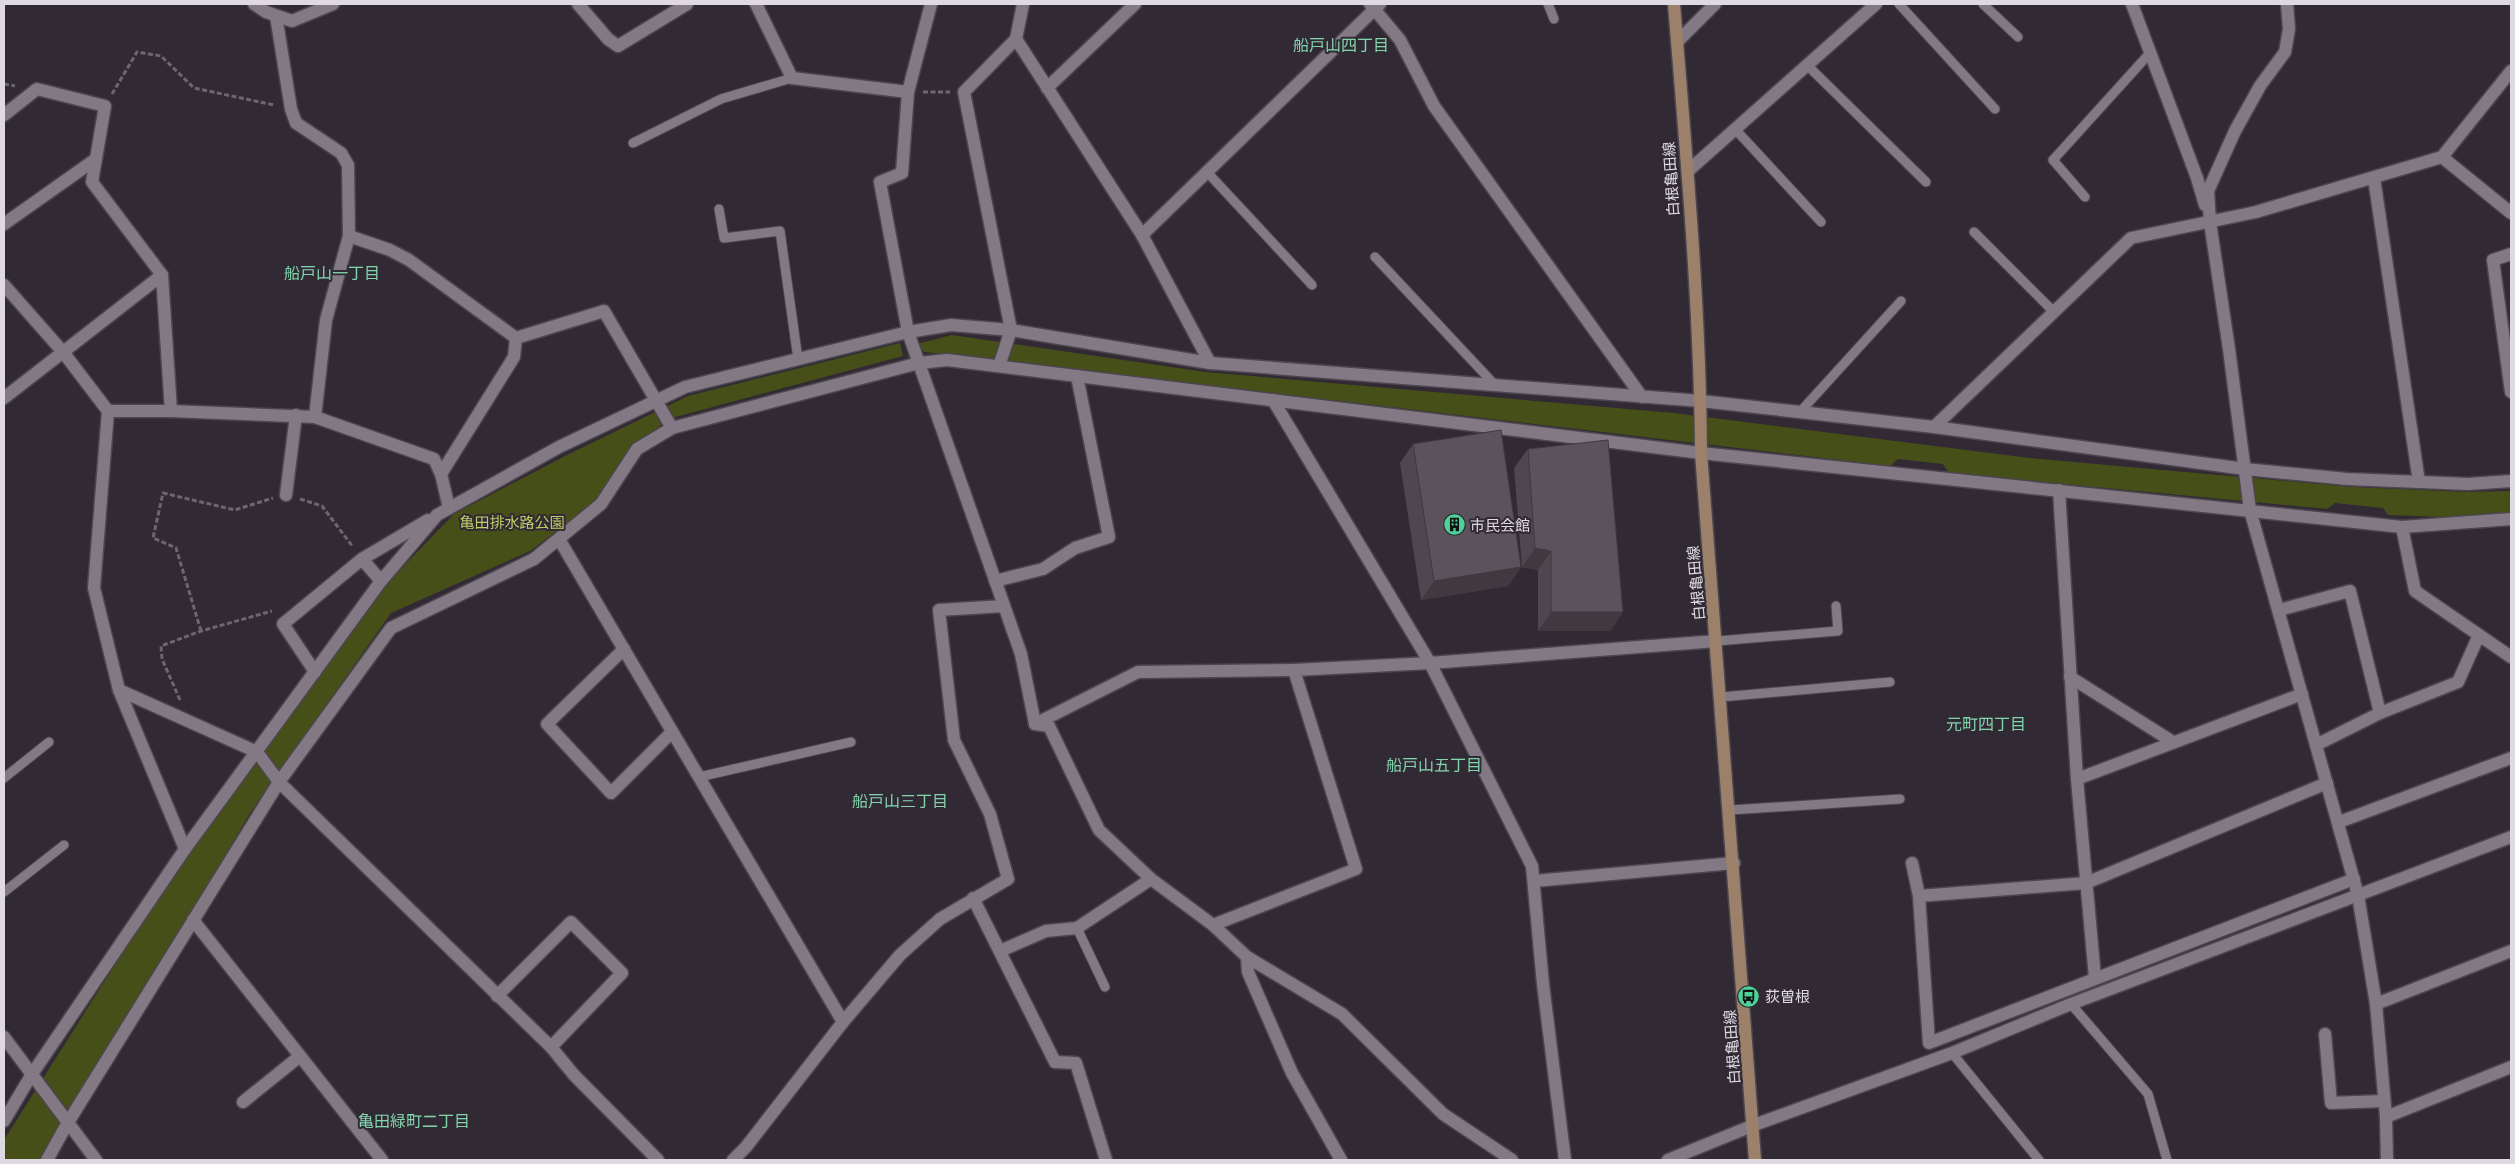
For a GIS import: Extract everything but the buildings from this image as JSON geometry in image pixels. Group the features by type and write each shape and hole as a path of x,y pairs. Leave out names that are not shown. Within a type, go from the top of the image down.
{"main road":[{"name":"白根亀田線","path":"1674,4 1688,172 1701,453 1730,810 1755,1160"}],"street":[{"path":"254,4 266,12 292,21 333,4"},
{"path":"578,4 608,39 618,46 687,4"},
{"path":"756,4 792,78 908,92"},
{"path":"931,4 908,92 902,173 880,182 908,332 1020,654 1035,724"},
{"path":"999,366 1011,330 964,92 1016,39 1023,4"},
{"path":"1047,88 1135,4"},
{"path":"1677,42 1715,4"},
{"path":"1688,172 1876,4"},
{"path":"2132,4 2197,178 2210,222"},
{"path":"2287,4 2289,29 2285,52 2260,86 2235,131 2208,191 2210,222 2250,510 2358,895 2376,1004 2386,1117 2387,1160"},
{"path":"1142,235 1208,172 1375,5 1400,40 1434,106 1642,397"},
{"path":"276,16 291,109 296,122 341,153 348,166 349,236 326,320 314,417"},
{"path":"1016,39 1142,235 1210,363"},
{"path":"1934,427 2131,238 2256,212 2442,157 2511,71"},
{"path":"4,115 37,89 105,106 92,182 162,275 171,411"},
{"path":"2442,157 2511,213"},
{"path":"4,224 96,159"},
{"path":"2374,178 2419,482"},
{"path":"349,236 390,250 409,260 516,338"},
{"path":"2511,254 2492,260 2511,392"},
{"path":"4,398 162,275"},
{"path":"4,285 63,352 108,411 94,588 119,690 185,849"},
{"path":"516,338 604,311 672,428"},
{"path":"315,672 283,624 362,559 559,447 684,387 908,332 951,325 1011,330 1210,363 1700,401 1934,427 2245,469 2347,479 2468,484 2511,481"},
{"path":"441,474 514,356 516,338"},
{"path":"48,1160 67,1124 279,782 391,628 534,560 601,504 637,449 672,428 919,363 947,360 1701,453 2402,527 2511,520"},
{"path":"995,581 1043,569 1075,548 1109,537 1077,376"},
{"path":"1273,400 1430,663 1532,866 1543,984 1565,1160"},
{"path":"108,411 171,411 314,417 434,458 441,474 449,508"},
{"path":"286,495 296,415"},
{"path":"2059,490 2077,779 2095,978"},
{"path":"4,1121 32,1074 185,849 381,581 437,515"},
{"path":"2402,527 2415,591 2511,657"},
{"path":"559,539 842,1022"},
{"path":"362,559 381,581"},
{"path":"2279,610 2350,591 2380,713"},
{"path":"733,1160 746,1147 842,1022 900,955 940,919 1008,879 990,814 954,740 939,610 1004,606"},
{"path":"2316,745 2380,713 2458,682 2479,635"},
{"path":"1035,724 1138,672 1294,670 1430,663 1717,641"},
{"path":"624,649 547,724 611,793 672,732"},
{"path":"1213,925 1356,869 1294,670"},
{"path":"2070,677 2173,742"},
{"path":"119,690 257,752 279,782 551,1047 574,1075 658,1160"},
{"path":"2077,779 2302,694"},
{"path":"1035,724 1050,726 1099,830 1151,879 1213,925 1247,957 1342,1014 1443,1114 1512,1160"},
{"path":"2339,822 2511,758"},
{"path":"1919,896 2086,883 2327,783"},
{"path":"1668,1160 1754,1125 1952,1053 2071,1004 2511,837"},
{"path":"1534,881 1734,863"},
{"path":"1912,863 1919,896 1929,1043 2354,879"},
{"path":"1000,952 1046,931 1077,928 1151,879"},
{"path":"973,898 1055,1062 1076,1063 1106,1160"},
{"path":"193,920 382,1160"},
{"path":"497,996 571,922 622,973 551,1047"},
{"path":"2376,1004 2511,951"},
{"path":"1247,957 1248,972 1292,1073 1341,1160"},
{"path":"2325,1034 2331,1103 2384,1101"},
{"path":"4,1036 67,1124 96,1160"},
{"path":"243,1102 300,1056"},
{"path":"2386,1117 2511,1067"}],"lane":[{"path":"1548,4 1554,19"},
{"path":"1899,4 1995,109"},
{"path":"1983,4 2018,37"},
{"path":"2085,198 2053,160 2150,54"},
{"path":"1808,65 1926,182"},
{"path":"633,143 721,99 792,78"},
{"path":"1735,129 1821,222"},
{"path":"1208,172 1312,285"},
{"path":"719,209 724,238 780,231 798,359"},
{"path":"1974,232 2054,312"},
{"path":"1375,257 1495,385"},
{"path":"1800,412 1900,301"},
{"path":"1717,641 1838,631 1836,606"},
{"path":"1721,697 1890,682"},
{"path":"4,778 49,742"},
{"path":"699,777 851,742"},
{"path":"1730,810 1900,799"},
{"path":"4,892 64,845"},
{"path":"1077,928 1105,987"},
{"path":"2071,1004 2148,1094 2168,1160"},
{"path":"1952,1053 2039,1160"}],"path":[{"path":"105,106 137,52 161,56 194,88 291,109"},
{"path":"908,92 964,92"},
{"path":"200,631 176,548 154,538 163,493 235,510 286,495 322,506 362,559"},
{"path":"190,722 162,660 161,646 200,631 274,610 283,624"}],"green space":[{"path":"952,335 1205,372 1674,413 2030,458 2353,487 2464,492 2511,491 2511,513 2443,517 2388,515 2383,508 2335,503 2327,509 1949,473 1943,464 1898,459 1890,466 925,352 913,345"},
{"name":"亀田排水路公園","path":"900,343 903,356 668,419 634,447 594,503 530,551 391,613 250,813 46,1160 4,1160 4,1140 187,851 391,579 454,514 567,455 688,396"}],"place":[{"name":"市民会館","path":"1454,525"},
{"name":"荻曽根","path":"1749,996"}],"district":[{"name":"船戸山四丁目","path":"1341,45"},
{"name":"船戸山一丁目","path":"332,273"},
{"name":"元町四丁目","path":"1986,724"},
{"name":"船戸山五丁目","path":"1434,765"},
{"name":"船戸山三丁目","path":"900,801"},
{"name":"亀田緑町二丁目","path":"414,1121"}]}
